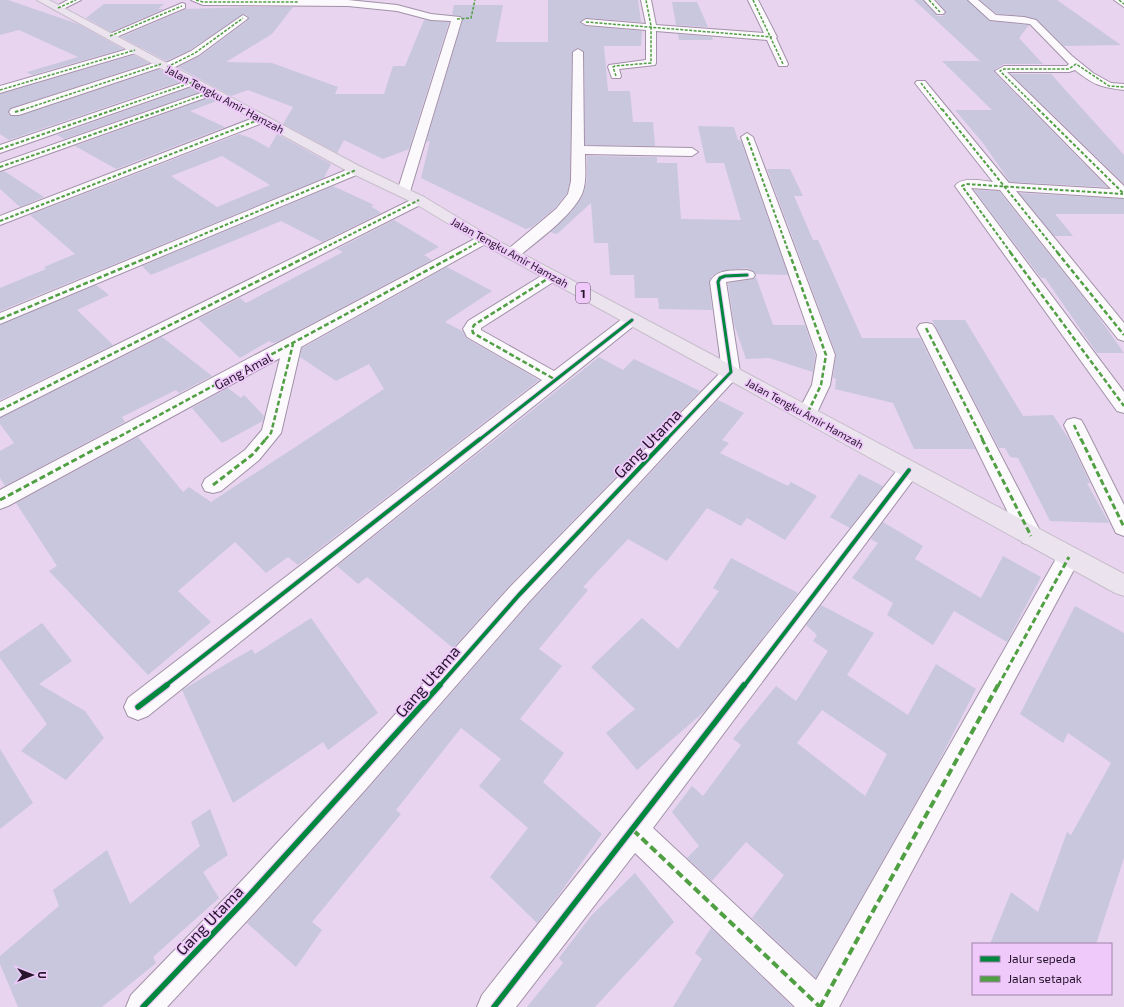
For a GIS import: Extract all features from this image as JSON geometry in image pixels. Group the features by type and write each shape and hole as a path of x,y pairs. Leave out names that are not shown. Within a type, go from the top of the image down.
{"main road":[{"name":"Jalan Tengku Amir Hamzah","path":"42,0 356,170 411,196 484,239 632,320 731,372 1124,586"}],"street":[{"path":"58,8 76,0"},
{"path":"0,410 411,196 457,19 431,17 397,8 348,3 298,1 203,2 196,0"},
{"path":"616,76 613,67 615,66 651,64 651,26 646,0"},
{"path":"753,0 772,37 783,64"},
{"path":"929,0 940,12"},
{"path":"973,0 994,18 1032,22 1076,64 1109,86 1124,87"},
{"path":"1119,0 1124,4"},
{"path":"110,36 182,6"},
{"path":"15,112 164,66 195,53 243,18"},
{"path":"586,22 651,26 772,37"},
{"path":"0,90 135,50"},
{"path":"512,254 570,201 575,194 578,181 579,150 578,52"},
{"path":"1076,64 1069,68 1004,69 1000,71 1124,194"},
{"path":"0,149 193,82"},
{"path":"921,82 1006,186 1124,335"},
{"path":"0,167 212,92"},
{"path":"0,221 262,119"},
{"path":"747,137 826,355 821,385 807,414"},
{"path":"579,150 692,152"},
{"path":"0,319 356,170"},
{"path":"1124,194 966,184 962,186 1124,406"},
{"name":"Gang Amal","path":"0,500 293,344 484,239"},
{"path":"731,372 718,282 720,278 725,276 747,275"},
{"path":"552,276 474,325 472,329 473,334 556,380"},
{"path":"138,707 632,320"},
{"path":"926,328 1031,536"},
{"path":"213,485 252,455 271,433 293,344"},
{"name":"Gang Utama","path":"143,1007 245,900 356,779 519,595 731,372"},
{"path":"1074,425 1124,527"},
{"path":"494,1007 633,830 909,470"},
{"path":"633,830 820,1007 1069,557"}],"building":[{"path":"0,0 8,0 78,24 123,49 32,75 27,72 78,57 19,30 0,35"},
{"path":"548,0 638,0 641,22 586,18 580,23 586,26 642,31 641,46 604,46 608,91 630,91 633,122 653,122 655,146 585,145 584,52 579,48 572,51 570,181 567,193 555,208 532,227 526,229 421,178 430,141 426,142 463,19 460,16 452,15 454,5 503,5 496,42 548,42"},
{"path":"914,0 923,0 937,16 943,16 946,12 936,0 967,0 990,21 1029,25 1019,38 1043,64 1004,64 994,70 994,72 1107,187 1010,182 983,143 955,110 992,110 942,61 980,61"},
{"path":"980,0 1057,0 1121,45 1064,46 1036,19 1024,16 997,14"},
{"path":"672,2 697,2 708,27 676,25"},
{"path":"104,4 164,4 158,9 164,9 111,32 86,18"},
{"path":"293,7 272,34 226,62 272,63 338,87 335,94 384,94 393,66 405,66 424,20 449,22 409,149 383,159 344,140 337,153 283,124 293,107 248,90 231,96 178,67 200,56 247,21 249,18 244,14 190,50 166,61 121,37 186,9"},
{"path":"678,34 712,37 713,40 679,40"},
{"path":"134,55 149,63 11,108 8,113 11,116 19,116 160,69 182,81 9,140 0,134 0,94"},
{"path":"1011,74 1051,74 1124,155 1124,184"},
{"path":"192,87 200,92 64,139 57,135"},
{"path":"211,97 217,101 190,111 225,127 116,169 75,146"},
{"path":"698,126 734,127 738,140 741,141 788,275 756,274 747,268 721,271 712,276 709,282 712,310 659,309 658,298 635,298 634,275 610,275 608,243 594,243 591,203 557,234 550,232 571,212 583,195 587,180 587,156 657,157 657,163 677,163 681,219 741,220 724,163 706,163"},
{"path":"239,134 251,138 269,148 277,134 331,164 324,178 0,311 0,288 46,269 44,267 75,254 30,215","holes":["222,156 270,185 217,207 171,176"]},
{"path":"767,169 790,169 803,196 794,196 813,240 818,240 862,338 920,338 975,449 914,449 893,403 835,389 836,379 833,378 836,354"},
{"path":"4,171 44,197 20,207 0,189 0,172"},
{"path":"333,186 374,205 371,206 381,213 322,242 281,221 151,275 142,266"},
{"path":"974,190 999,191 1095,312 1124,353 1097,353 1045,278 1041,278"},
{"path":"1019,193 1124,199 1124,214 1055,214 1073,236 1054,236"},
{"path":"394,220 439,247 424,255 432,260 277,342 272,343 269,341 240,358 198,319 240,298 246,303 343,252 337,249"},
{"path":"447,267 492,291 445,322 462,331 466,338 539,380 298,565 288,557 266,573 235,542 178,591 211,622 148,675 49,571 57,566 16,503 138,437 183,492 189,487 211,502 384,389 369,364 336,381 300,357 302,348"},
{"path":"756,277 773,325 805,325 815,355 813,372 769,358 746,359 734,324 728,283 753,279"},
{"path":"96,285 109,295 77,310 113,345 0,400 0,325"},
{"path":"932,320 965,320 1023,416 1053,415 1070,441 1090,483 1087,483 1109,523 1050,521 1018,458 1010,457 1005,448 999,448"},
{"path":"162,337 212,376 179,393 176,390 122,417 125,422 5,486 0,478 0,451 14,443 0,424 0,418"},
{"path":"599,357 623,370 634,359 700,391 509,586 453,648 367,577 358,584 337,566"},
{"path":"228,388 241,398 244,395 264,416 263,421 222,443 192,408"},
{"path":"718,400 744,413 722,440 729,443 720,453 788,486 791,482 817,496 785,540 747,518 741,526 707,508 667,561 628,539 583,587 588,590 539,649 562,666 520,719 564,753 543,782 602,834 558,896 537,923 490,877 528,828 479,786 501,759 461,728 396,810 401,814 312,922 322,930 296,967 247,923 367,790 529,604"},
{"path":"859,474 883,486 850,528 830,517"},
{"path":"883,522 923,546 915,559 981,598 1003,556 1041,577 1007,642 954,611 933,645 887,615 893,603 852,578 878,543 871,539"},
{"path":"731,558 798,593 706,710 637,770 606,733 635,709 591,667 642,618 678,649 719,591 713,588"},
{"path":"821,605 874,633 847,675 908,715 936,664 976,689 938,763 816,978 752,918 784,875 746,842 712,881 687,858 699,846 672,812 692,786 703,796 741,745 733,739 776,686 796,701 828,651 813,641 817,635 806,625","holes":["822,710 887,754 865,796 797,743"]},
{"path":"1075,606 1124,633 1124,858 1096,943 990,943 1011,892 1038,912 1067,832 1071,835 1111,763 1068,733 1063,743 1020,714"},
{"path":"311,618 378,713 328,750 323,742 233,803 182,690 252,649 255,654"},
{"path":"42,623 72,661 39,684 85,711 104,738 66,780 21,751 47,724 0,658 0,652"},
{"path":"0,749 33,803 0,829"},
{"path":"210,809 228,855 203,872 219,898 153,957 156,963 102,1007 18,1007 0,964 0,956 59,906 53,890 107,850 130,904 200,846 191,822"},
{"path":"635,873 674,922 595,1007 527,1007 563,963 559,958 592,915"},
{"path":"711,928 793,1007 673,1007 702,959 695,953"}],"marked path":[{"path":"58,8 76,0"},
{"path":"196,0 203,2 298,2"},
{"path":"457,19 471,18 471,12 475,0"},
{"path":"616,76 613,67 615,66 651,63 651,26 646,0"},
{"path":"753,0 783,64"},
{"path":"929,0 940,12"},
{"path":"1119,0 1124,4"},
{"path":"110,36 182,6"},
{"path":"167,67 195,53 243,18"},
{"path":"586,22 772,37"},
{"path":"0,90 135,50"},
{"path":"15,112 161,64"},
{"path":"1124,87 1109,86 1076,64 1069,69 1004,69 1000,71 1124,194"},
{"path":"0,149 193,82"},
{"path":"921,83 1124,335"},
{"path":"0,167 212,92"},
{"path":"0,221 261,119"},
{"path":"747,137 826,355 821,385 807,414"},
{"path":"0,319 356,170"},
{"path":"1123,194 966,184 962,186 1124,406"},
{"path":"0,410 419,200"},
{"path":"0,500 293,344 484,239"},
{"path":"552,276 474,325 472,329 473,333 556,380"},
{"path":"926,328 1031,536"},
{"path":"213,485 252,455 271,433 293,344"},
{"path":"1074,425 1124,527"},
{"path":"820,1007 1069,557"},
{"path":"633,830 820,1007"}],"cycle path":[{"path":"143,1007 245,900 356,779 519,595 731,372 718,282 720,278 725,276 747,275"},
{"path":"138,707 632,320"},
{"path":"494,1007 633,830 909,470"}]}
